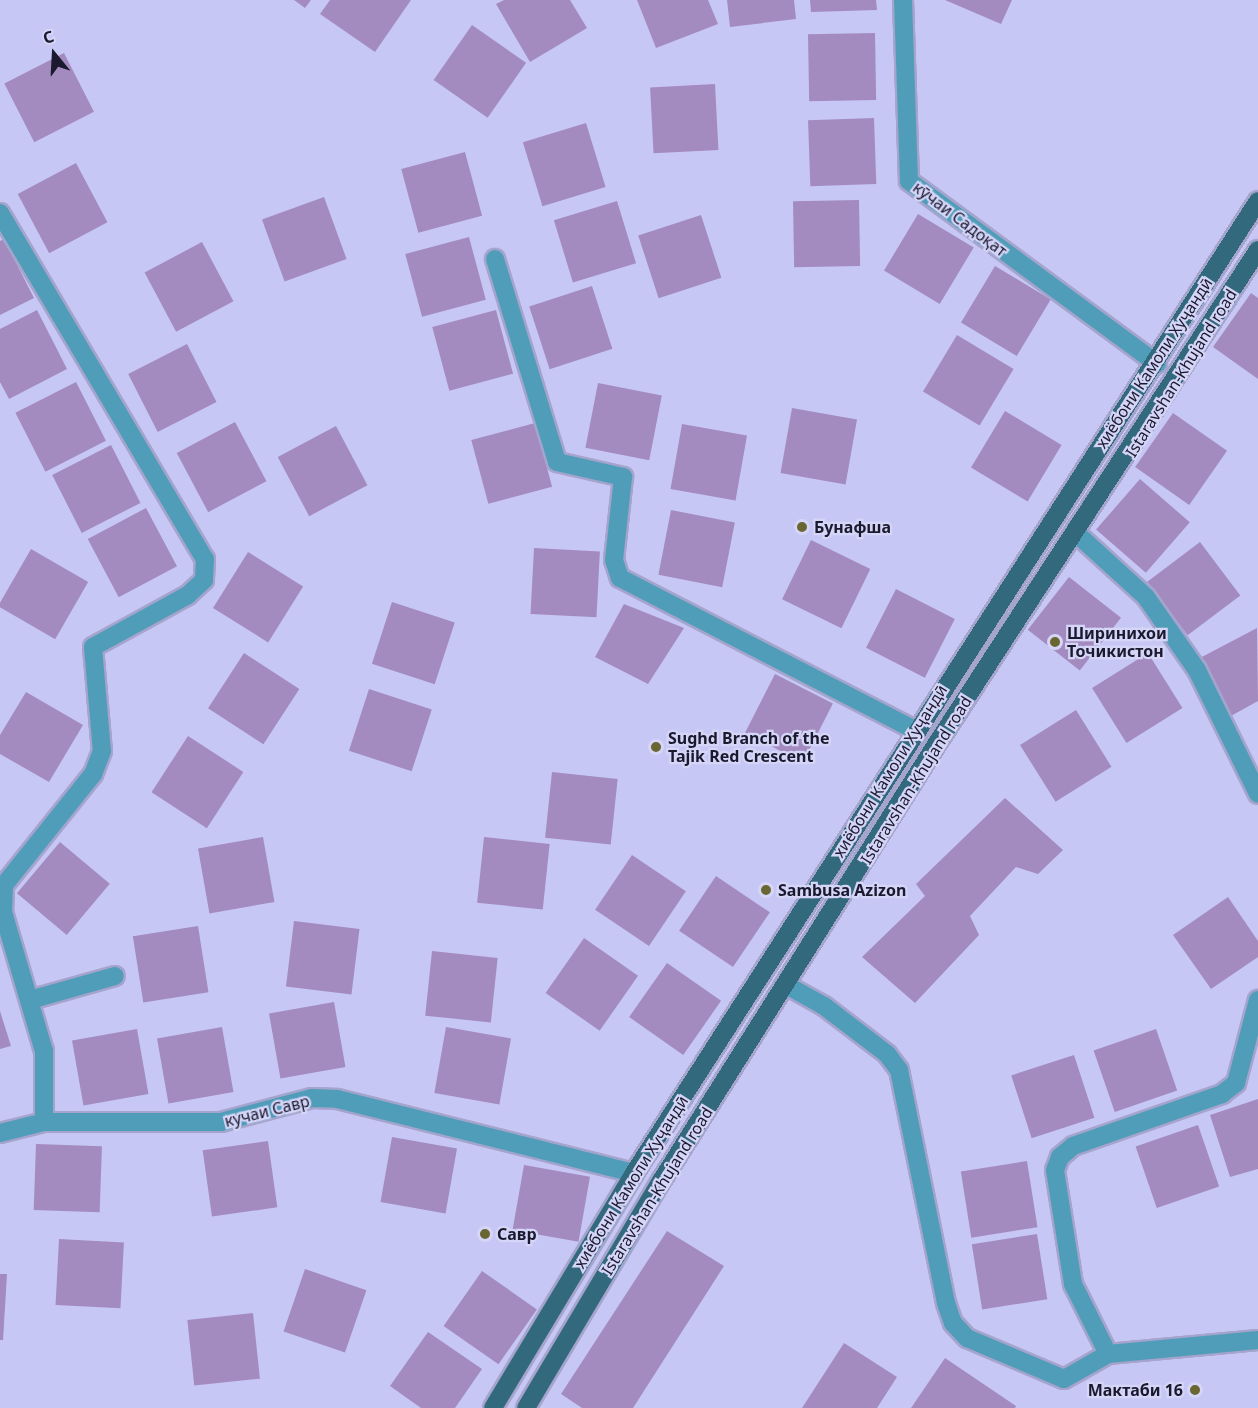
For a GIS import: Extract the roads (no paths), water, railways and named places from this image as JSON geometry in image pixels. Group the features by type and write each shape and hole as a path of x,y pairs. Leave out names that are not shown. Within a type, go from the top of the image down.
{"main road":[{"name":"хиёбони Камоли Хуҷандӣ","path":"494,1408 634,1173 1053,514 1157,364 1258,201"},
{"name":"Istaravshan-Khujand road","path":"526,1408 661,1180 788,986 935,746 1077,534 1258,250"}],"street":[{"name":"кӯчаи Садоқат","path":"903,0 909,181 1157,364"},
{"path":"0,213 205,559 204,580 188,595 93,647 102,752 93,774 4,885 3,912 44,1051 44,1122"},
{"path":"495,259 557,462 623,477 614,560 621,578 916,731"},
{"path":"1077,534 1146,597 1184,652 1258,794"},
{"path":"30,1000 115,976"},
{"path":"788,986 833,1013 887,1054 899,1070 953,1323 967,1338 1064,1379 1108,1353 1258,1340"},
{"path":"1108,1353 1073,1284 1055,1170 1060,1156 1073,1146 1222,1094 1236,1083 1258,1000"},
{"name":"кучаи Савр","path":"0,1133 44,1122 192,1125 312,1098 338,1099 634,1173"}],"place":[{"name":"Бунафша","path":"802,527"},
{"name":"Ширинихои Точикистон","path":"1055,642"},
{"name":"Sughd Branch of the Tajik Red Crescent","path":"656,747"},
{"name":"Sambusa Azizon","path":"766,890"},
{"name":"Савр","path":"485,1234"},
{"name":"Мактаби 16","path":"1195,1390"}]}
